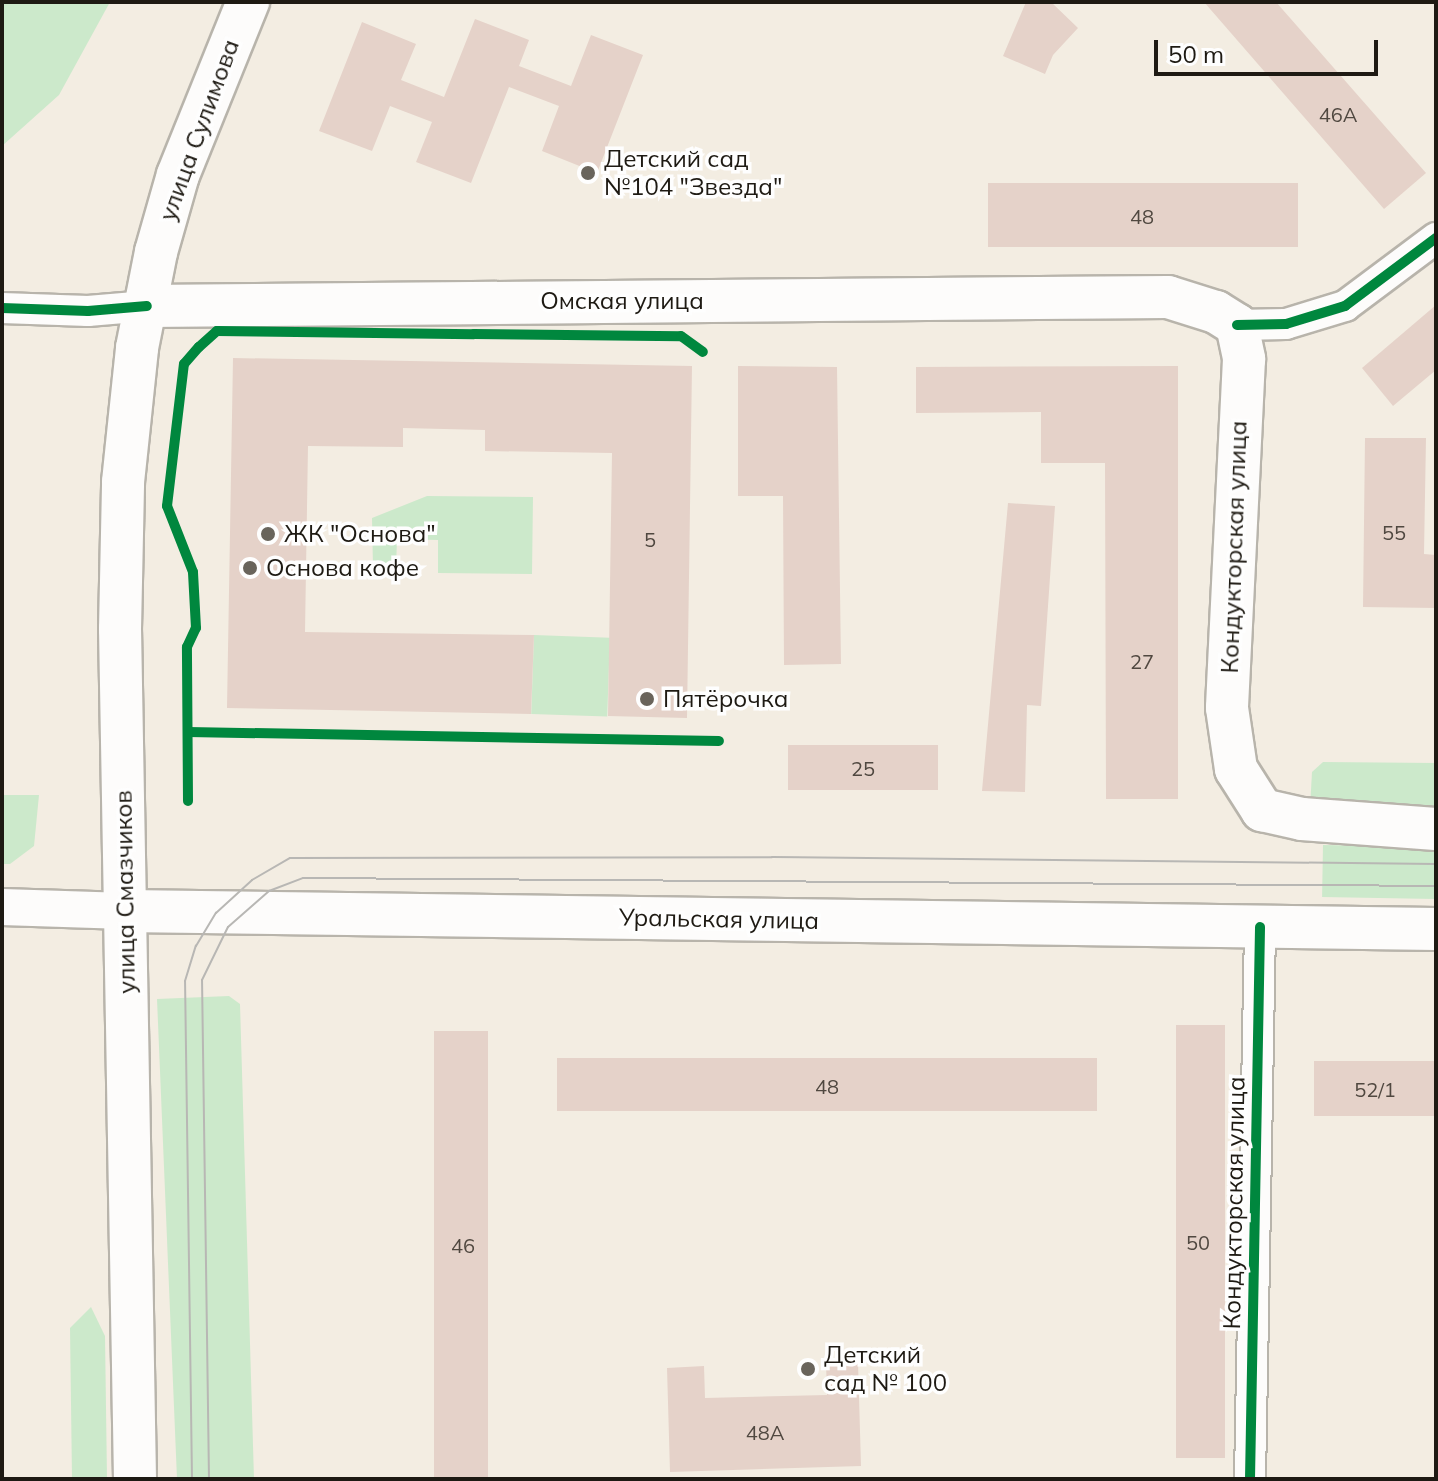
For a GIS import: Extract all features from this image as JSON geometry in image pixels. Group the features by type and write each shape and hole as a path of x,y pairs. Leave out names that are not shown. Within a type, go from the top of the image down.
{"main road":[{"name":"улица Сулимова","path":"147,306 178,175 248,2"},
{"name":"Омская улица","path":"147,306 1168,297 1216,312 1237,325"},
{"name":"улица Смазчиков","path":"135,1479 120,629 123,482 147,306"},
{"name":"Кондукторская улица","path":"1237,325 1244,359 1227,708 1236,769 1262,810 1302,819 1436,829"},
{"name":"Уральская улица","path":"126,911 1436,929"}],"street":[{"path":"1237,325 1286,324 1345,306 1436,238"},
{"name":"Омская улица","path":"2,308 88,311 147,306"},
{"name":"Уральская улица","path":"2,907 126,911"},
{"name":"Кондукторская улица","path":"1250,1479 1260,927"}],"green space":[{"path":"2,2 110,2 59,95 2,146"},
{"path":"427,496 533,497 532,574 438,573 438,540 397,539 396,568 373,568 372,518"},
{"path":"534,635 610,638 607,717 531,714"},
{"path":"1323,762 1436,763 1436,817 1310,808 1312,772"},
{"path":"2,795 39,795 34,846 10,864 2,864"},
{"path":"1323,845 1436,847 1435,899 1322,897"},
{"path":"229,996 240,1004 254,1479 177,1479 157,999"},
{"path":"91,1307 105,1336 107,1479 72,1479 70,1328"}],"building":[{"path":"1026,2 1051,2 1078,28 1053,55 1045,74 1003,56"},
{"path":"1204,2 1276,2 1426,173 1384,209"},
{"path":"475,19 529,40 519,66 571,86 591,35 643,55 597,173 542,151 559,106 509,87 471,183 416,162 432,122 390,106 372,151 319,131 362,22 416,44 401,80 444,97"},
{"path":"988,183 1298,183 1298,247 988,247"},
{"path":"1436,305 1436,370 1393,406 1362,368"},
{"path":"233,358 692,366 687,718 608,716 612,453 485,451 485,430 403,428 403,447 308,446 305,632 534,635 531,714 227,708"},
{"path":"738,366 837,367 841,664 784,665 783,496 738,496"},
{"path":"1178,366 1178,799 1106,799 1105,463 1041,463 1041,412 916,413 916,367"},
{"path":"1365,438 1426,438 1424,554 1436,555 1436,608 1363,607"},
{"path":"1008,503 1055,506 1041,706 1027,705 1025,792 982,791"},
{"path":"788,745 938,745 938,790 788,790"},
{"path":"1176,1025 1225,1025 1225,1458 1176,1458"},
{"path":"434,1031 488,1031 488,1479 434,1479"},
{"path":"557,1058 1097,1058 1097,1111 557,1111"},
{"path":"1314,1061 1436,1061 1436,1116 1314,1116"},
{"path":"858,1362 861,1466 670,1472 667,1368 704,1366 705,1398 827,1395 826,1363"}],"tram line":[{"path":"192,1479 185,981 196,946 216,913 252,880 290,858 772,857 1436,864"},
{"path":"209,1479 202,980 228,927 269,891 303,878 1436,886"}],"cycle path":[{"path":"1237,325 1286,324 1345,306 1436,238"},
{"path":"2,308 88,311 147,306"},
{"path":"188,801 187,647 196,628 193,572 167,506 184,364 217,331 681,336 703,352"},
{"path":"188,732 719,741"},
{"path":"1250,1479 1260,927"}],"place":[{"name":"Детский сад №104 \"Звезда\"","path":"588,173"},
{"name":"ЖК \"Основа\"","path":"268,534"},
{"name":"Основа кофе","path":"250,568"},
{"name":"Пятёрочка","path":"647,699"},
{"name":"Детский сад № 100","path":"808,1369"}]}
